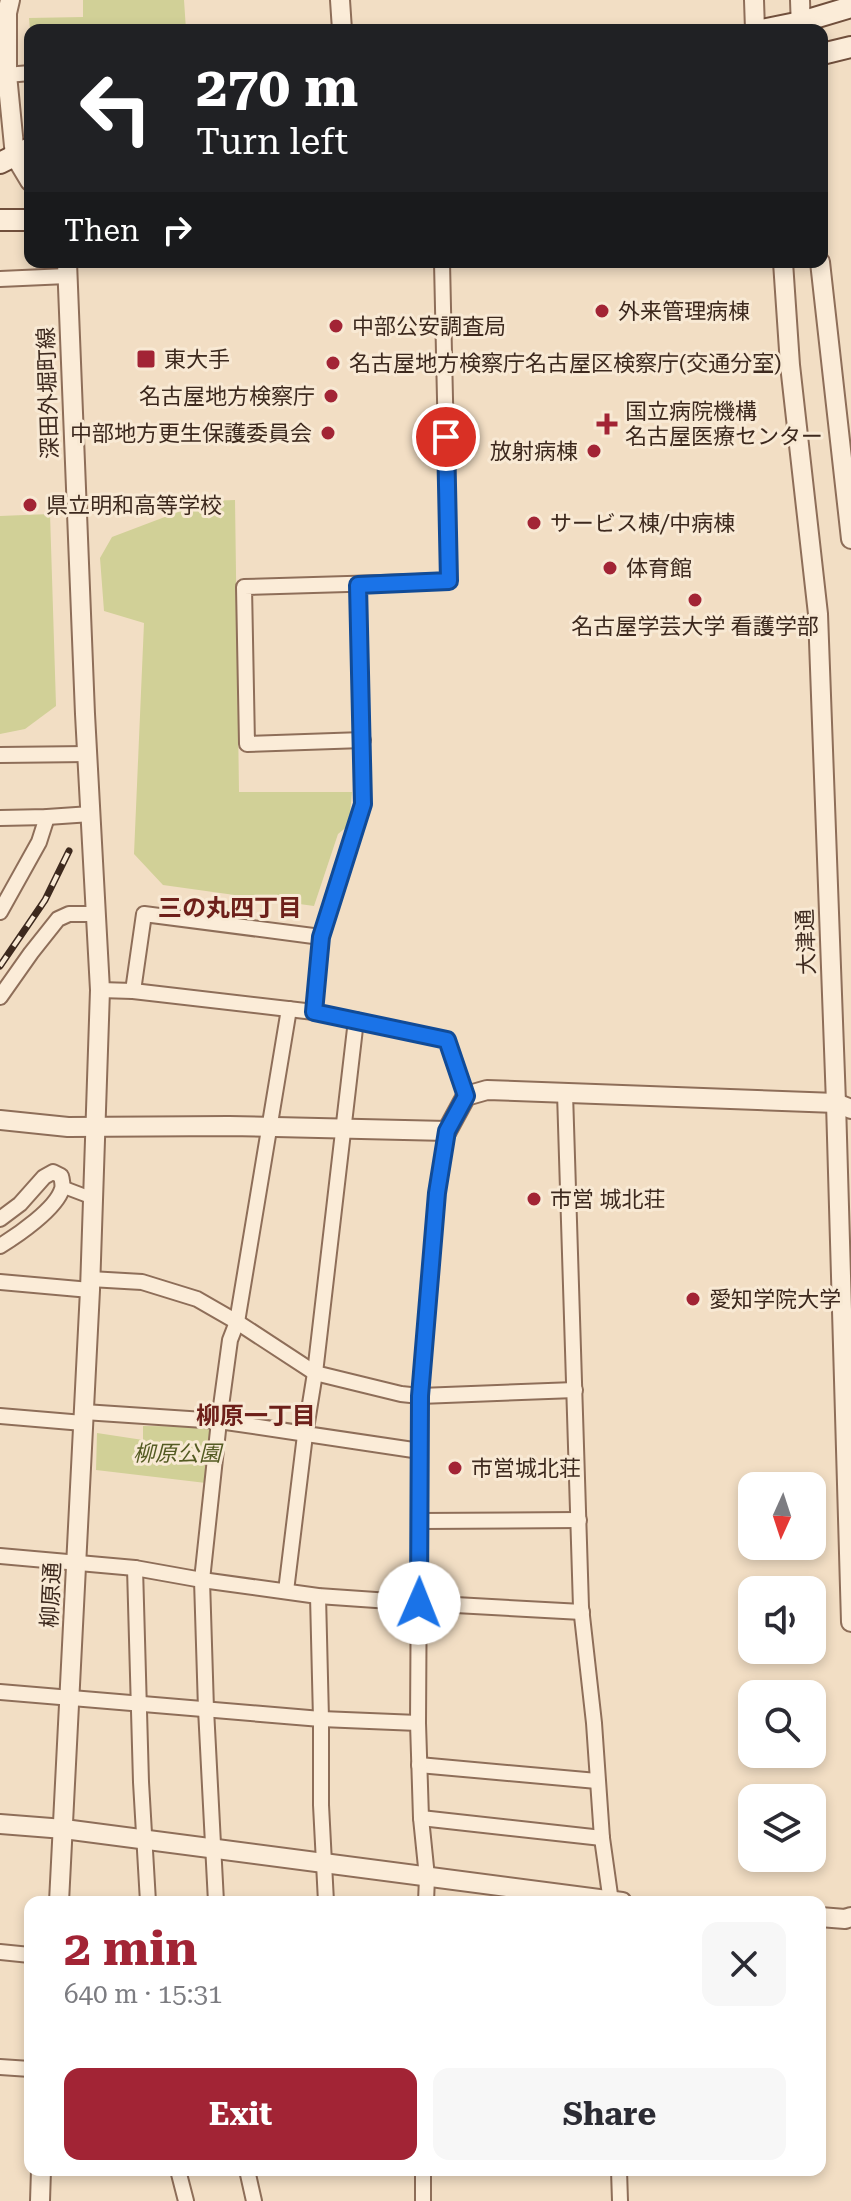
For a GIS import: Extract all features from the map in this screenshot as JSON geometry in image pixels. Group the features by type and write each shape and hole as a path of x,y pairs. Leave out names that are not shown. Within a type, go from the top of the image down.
{"main road":[{"path":"806,24 851,7"},
{"path":"828,53 851,47"},
{"path":"0,220 24,220"}],"street":[{"path":"10,0 7,13 7,75 15,156"},
{"path":"340,0 342,24"},
{"path":"754,0 755,24"},
{"path":"800,0 801,24"},
{"path":"7,75 24,74"},
{"path":"363,740 247,744 244,587 449,581 442,268"},
{"name":"大津通","path":"783,268 790,365 818,614 844,1106 851,1622"},
{"path":"821,268 851,539"},
{"path":"0,279 67,269"},
{"name":"深田外堀町線","path":"67,269 100,990"},
{"path":"314,1012 321,937 363,804 358,585"},
{"path":"0,755 88,754"},
{"path":"0,818 91,814"},
{"path":"1,910 39,842 47,817"},
{"path":"0,997 58,919 69,914 97,914"},
{"path":"133,991 144,914 321,937"},
{"path":"100,990 314,1012 447,1040 466,1096"},
{"name":"柳原通","path":"59,1896 90,1284 100,990"},
{"path":"216,1896 202,1580 230,1340 237,1322 289,1009"},
{"path":"286,1591 356,1020"},
{"path":"426,1896 418,1723 420,1396 437,1193 447,1131 466,1096 487,1090 844,1106"},
{"path":"565,1093 582,1612 609,1896"},
{"path":"0,1120 68,1127 447,1131"},
{"path":"0,1219 20,1204 44,1177 53,1172 61,1176 63,1187 55,1200 34,1222 0,1246"},
{"path":"63,1187 92,1198"},
{"path":"0,1282 142,1282 197,1299 315,1373 401,1394 420,1396 575,1390"},
{"path":"0,1416 219,1421 420,1451"},
{"path":"420,1521 579,1520"},
{"path":"0,1556 135,1568 318,1596 582,1612"},
{"path":"135,1568 148,1896"},
{"path":"318,1596 321,1805 326,1896"},
{"path":"0,1692 321,1719 418,1723"},
{"path":"419,1765 597,1781"},
{"path":"421,1818 602,1838"},
{"path":"0,1824 64,1829 566,1896"},
{"path":"826,1917 851,1917"},
{"path":"0,1952 24,1954"},
{"path":"0,2067 24,2069"},
{"path":"40,2201 41,2176"},
{"path":"180,2176 186,2201"},
{"path":"248,2176 254,2201"},
{"path":"423,2176 423,2201"},
{"path":"619,2176 620,2201"}],"green space":[{"path":"83,0 184,0 186,24 30,24 29,18 83,17"},
{"path":"235,500 239,792 352,792 349,825 338,834 314,906 163,885 134,854 144,623 104,611 100,558 112,537 207,501"},
{"path":"50,514 56,706 25,729 0,734 0,516"},
{"name":"柳原公園","path":"143,1426 211,1427 206,1483 96,1470 97,1433 143,1440"}],"railway":[{"path":"0,966 45,900 69,851"}],"place":[{"name":"外来管理病棟","path":"602,311"},
{"name":"中部公安調査局","path":"336,326"},
{"name":"東大手","path":"146,359"},
{"name":"名古屋地方検察庁名古屋区検察庁(交通分室)","path":"333,363"},
{"name":"名古屋地方検察庁","path":"331,396"},
{"name":"国立病院機構 名古屋医療センター","path":"607,424"},
{"name":"中部地方更生保護委員会","path":"328,433"},
{"name":"放射病棟","path":"594,451"},
{"name":"県立明和高等学校","path":"30,505"},
{"name":"サービス棟/中病棟","path":"534,523"},
{"name":"体育館","path":"610,568"},
{"name":"名古屋学芸大学 看護学部","path":"695,600"},
{"name":"市営 城北荘","path":"534,1199"},
{"name":"愛知学院大学","path":"693,1299"},
{"name":"市営城北荘","path":"455,1468"}],"district":[{"name":"三の丸四丁目","path":"230,908"},
{"name":"柳原一丁目","path":"256,1416"}],"route":[{"path":"419,1603 420,1396 437,1193 447,1131 466,1096 447,1040 314,1012 321,937 363,804 358,585 449,581 446,437"}]}
